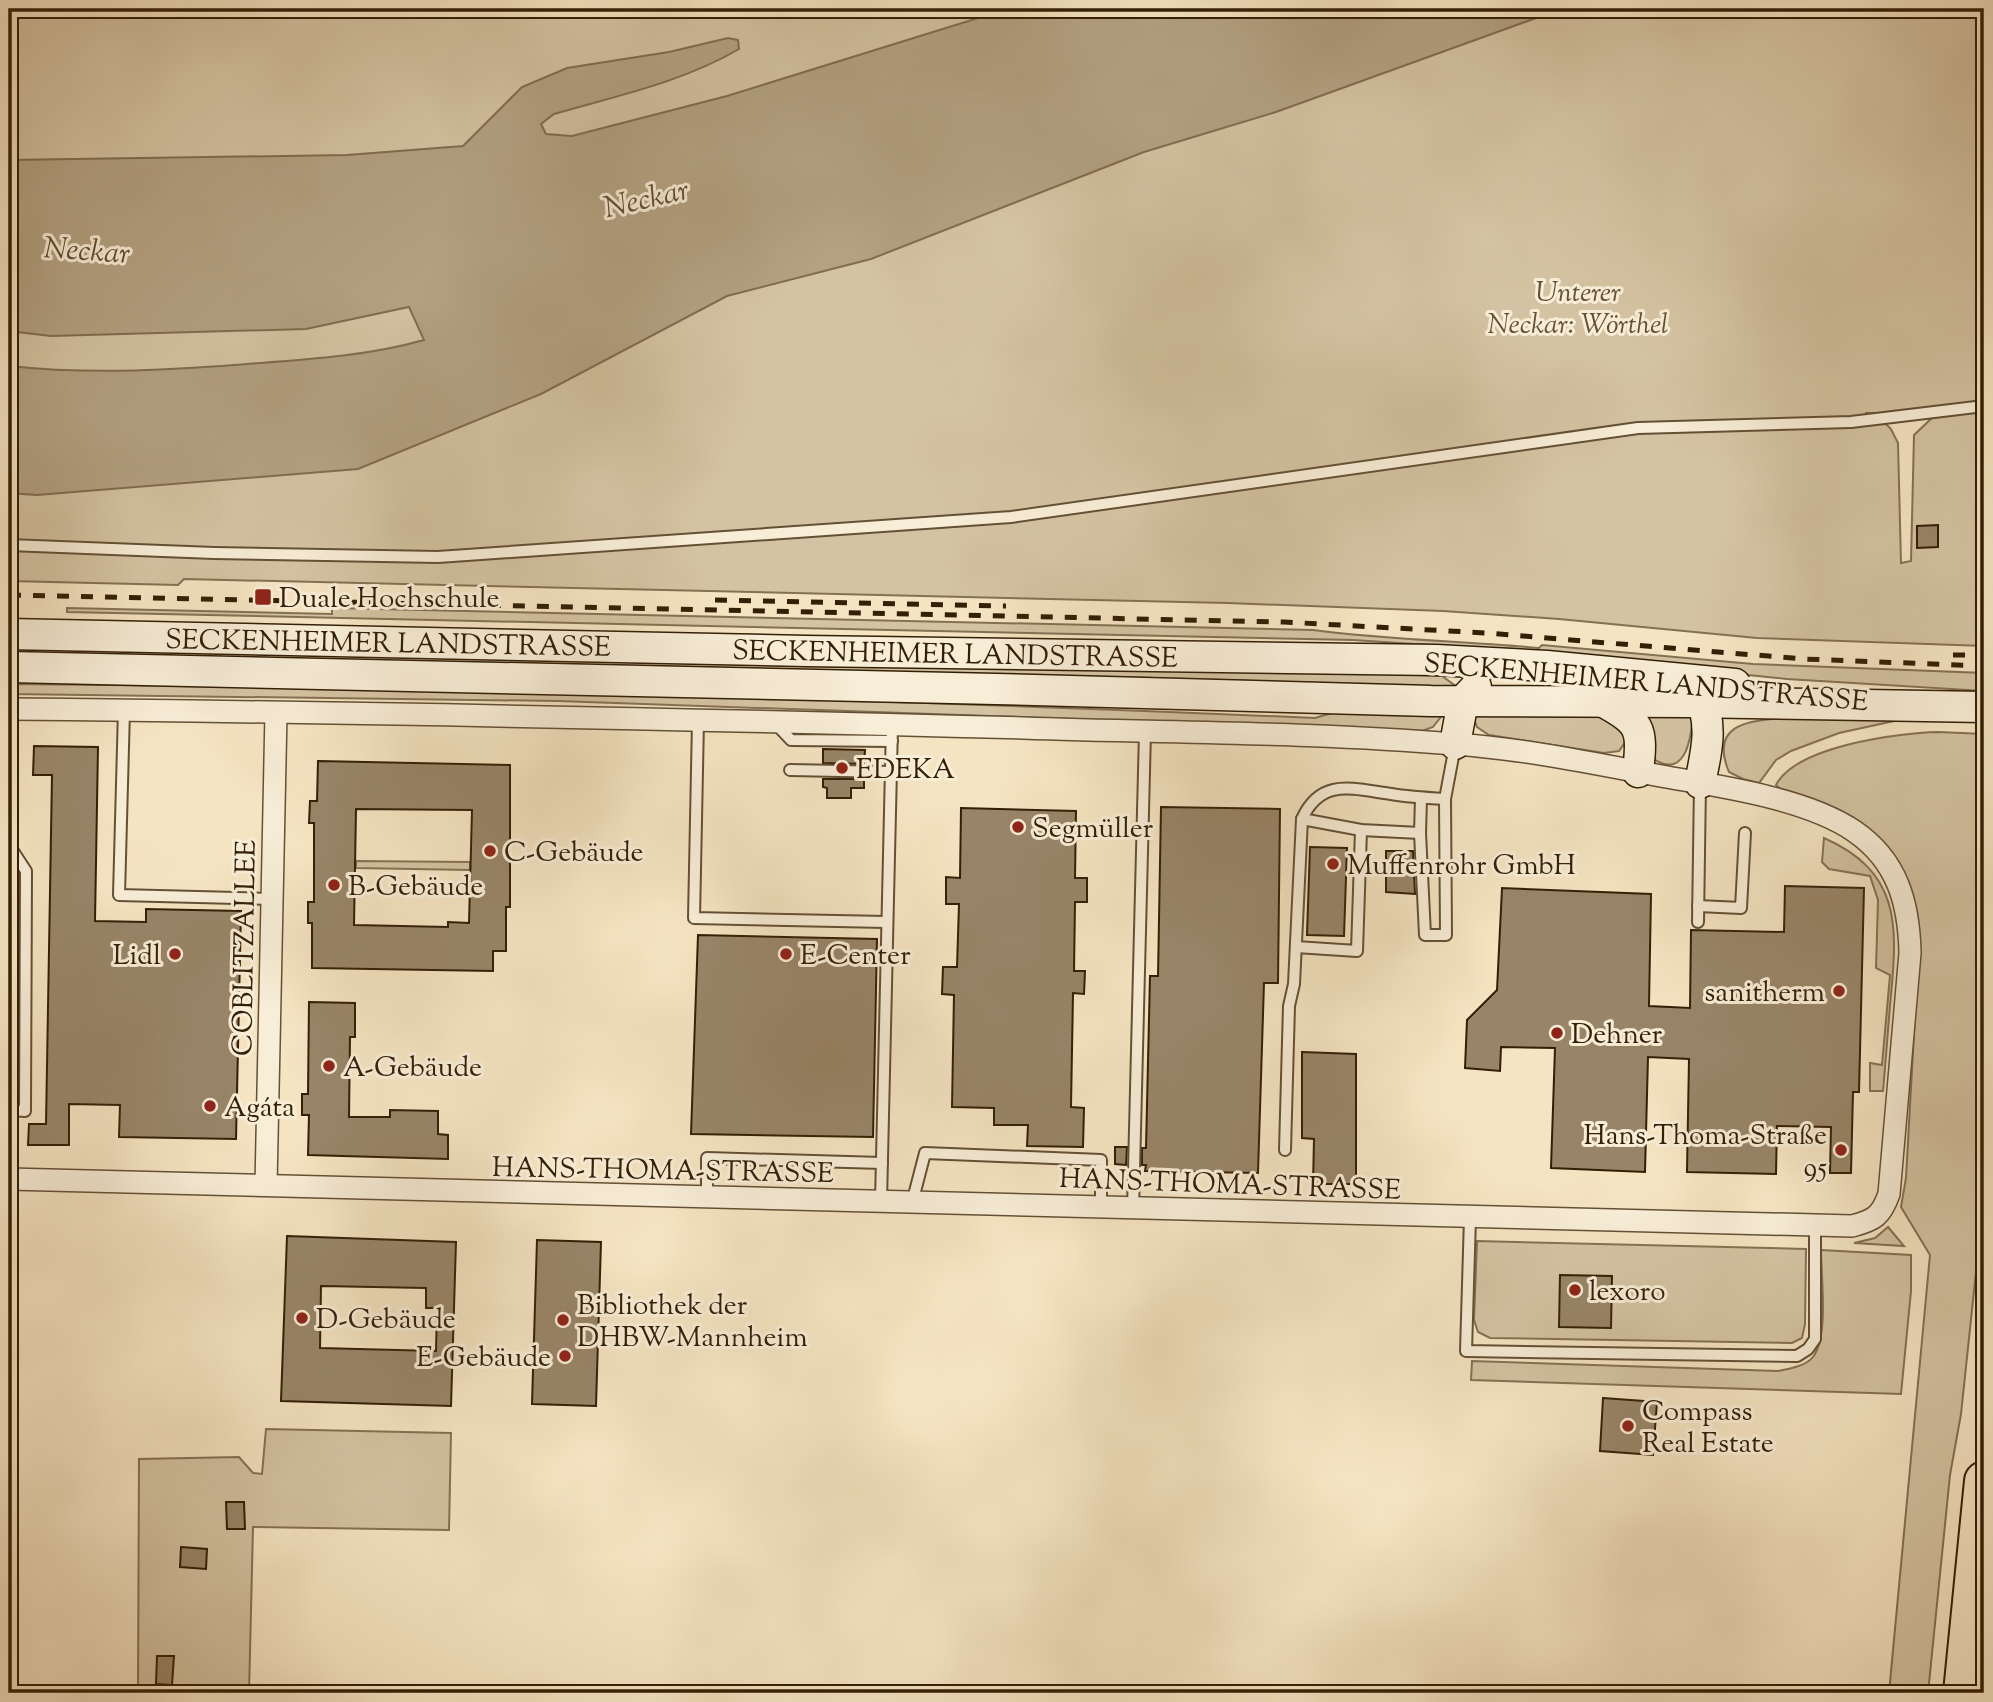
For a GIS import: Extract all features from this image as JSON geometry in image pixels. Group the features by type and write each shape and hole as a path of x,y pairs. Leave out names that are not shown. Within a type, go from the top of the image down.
{"highway":[{"path":"1963,1693 1984,1481"}],"main road":[{"name":"SECKENHEIMER LANDSTRASSE","path":"9,634 806,651 1358,658 1547,666 1700,691 1757,704 1984,707"},
{"path":"1455,744 1463,701 1471,690 1493,678 1547,666"},
{"name":"SECKENHEIMER LANDSTRASSE","path":"9,667 1463,701 1601,701 1700,691 1834,695 1898,705"},
{"path":"1700,691 1709,740 1700,783"},
{"path":"1601,701 1626,715 1639,731 1641,748 1638,772"},
{"path":"1709,740 1733,718 1757,704"}],"street":[{"path":"9,709 522,716 775,723 892,733 1145,732 1302,736 1455,744 1700,783"},
{"name":"COBLITZALLEE","path":"266,1185 276,713"},
{"name":"HANS-THOMA-STRASSE","path":"9,1179 1470,1218 1852,1226 1868,1222 1882,1212 1889,1194 1910,953 1910,923 1903,894 1885,862 1856,832 1816,812 1700,783"}],"lane":[{"path":"9,545 214,553 438,557 1011,517 1638,428 1851,422 1984,407"},
{"path":"124,710 119,895 272,899"},
{"path":"698,721 694,918 886,922"},
{"path":"1133,1209 1145,732"},
{"path":"881,1202 892,733"},
{"path":"1421,797 1425,935 1446,934 1445,799 1455,744"},
{"path":"790,770 891,772"},
{"path":"1698,922 1700,783"},
{"path":"1285,1150 1289,1006 1294,984 1301,819 1308,805 1322,793 1340,787 1445,799"},
{"path":"1301,819 1361,830 1420,833"},
{"path":"1296,947 1357,951 1361,830"},
{"path":"1698,906 1741,908 1745,833"},
{"path":"9,845 26,871 26,1111 9,1110"},
{"path":"912,1203 925,1153 1101,1160 1101,1208"},
{"path":"707,1198 707,1158 882,1163"},
{"path":"1470,1218 1466,1351 1797,1356 1808,1349 1815,1339 1815,1225"}],"green space":[{"name":"Unterer Neckar: Wörthel","path":"9,9 1984,9 1984,401 1866,413 1866,423 1884,422 1898,443 1901,563 1911,561 1914,435 1933,417 1984,410 1984,646 1757,638 1443,611 1228,603 184,579 178,585 9,581"},
{"path":"67,608 332,614 332,608 1313,630 1539,648 1542,645 1753,664 1984,673 1984,691 1787,679 1492,649 1353,640 67,612"},
{"path":"9,646 1325,671 1442,676 1457,687 1155,678 9,654"},
{"path":"9,684 662,695 1315,718 1339,711 1444,713 1433,727 1422,731 558,701 9,694"},
{"path":"1694,706 1690,740 1681,759 1674,764 1664,764 1652,758 1642,717"},
{"path":"1472,713 1601,714 1619,719 1626,741 1619,751 1604,753 1489,735 1477,727"},
{"path":"1784,718 1908,718 1839,733 1791,751 1776,760 1759,783 1729,772 1724,756 1724,744 1728,735 1746,724"},
{"path":"1938,732 1984,734 1984,1196 1961,1414 1950,1475 1928,1693 1889,1693 1930,1255 1901,1207 1906,1178 1919,943 1917,915 1907,882 1858,822 1826,804 1783,792 1776,785 1787,772 1804,760 1826,751 1874,739"},
{"path":"1824,838 1849,851 1867,866 1880,883 1893,922 1893,969 1883,1091 1870,1091 1870,1063 1882,1065 1890,975 1876,968 1878,900 1870,876 1829,869 1822,862"},
{"path":"356,861 470,862 470,870 356,868"},
{"path":"1888,1227 1904,1246 1854,1243 1875,1238"},
{"path":"1477,1241 1806,1249 1805,1324 1802,1338 1792,1343 1490,1338 1478,1332 1474,1320"},
{"path":"1821,1250 1911,1255 1911,1291 1901,1394 1471,1380 1472,1361 1778,1371 1797,1367 1813,1357 1821,1335"},
{"path":"266,1429 451,1433 449,1530 253,1527 249,1693 138,1693 139,1459 239,1457 253,1473 262,1474"}],"water":[{"name":"Neckar","path":"1007,9 1561,9 1276,112 1144,152 871,259 727,296 541,394 358,469 37,495 9,493 9,366 103,371 197,368 343,356 424,340 409,307 306,329 51,336 9,331 9,160 347,155 463,146 522,87 567,68 669,52 728,38 738,40 739,49 695,71 554,114 541,124 546,134 572,136 727,96"}],"building":[{"path":"1938,525 1938,547 1917,548 1917,526"},
{"path":"34,746 98,747 95,921 146,922 146,909 241,911 236,1139 119,1137 120,1105 69,1104 69,1145 28,1145 29,1124 46,1124 52,775 33,775"},
{"path":"823,749 865,750 864,764 823,763"},
{"path":"318,761 510,765 510,907 506,907 506,951 493,951 493,971 312,968 312,923 308,923 308,902 314,902 314,823 309,823 310,801 317,801","holes":["356,809 472,810 469,923 448,922 448,927 354,925"]},
{"path":"823,779 864,779 864,788 851,788 851,798 827,798"},
{"path":"1161,807 1280,809 1278,983 1264,983 1258,1173 1145,1171 1146,1165 1142,1165 1142,1148 1146,1148 1150,976 1158,976"},
{"path":"961,808 1076,811 1075,878 1087,878 1087,902 1075,902 1074,971 1085,971 1084,994 1073,993 1071,1107 1084,1108 1083,1147 1027,1146 1028,1125 994,1125 994,1108 952,1107 954,995 942,994 943,967 957,967 959,904 946,904 946,877 960,878"},
{"path":"1310,847 1347,848 1344,936 1307,935"},
{"path":"1386,851 1413,851 1415,894 1386,892"},
{"path":"1785,886 1864,888 1859,1092 1853,1092 1851,1173 1830,1173 1831,1127 1777,1126 1776,1174 1687,1172 1689,1059 1648,1057 1645,1172 1551,1168 1555,1048 1501,1047 1500,1071 1465,1068 1467,1020 1497,990 1502,888 1651,894 1649,1006 1690,1008 1691,930 1784,932"},
{"path":"698,935 877,939 873,1137 691,1134"},
{"name":"A-Gebäude","path":"309,1002 355,1003 355,1037 350,1037 349,1117 390,1117 390,1110 438,1111 438,1134 448,1135 448,1159 308,1155 309,1115 302,1115 302,1094 308,1094"},
{"path":"1302,1052 1356,1054 1356,1184 1313,1184 1314,1139 1302,1138"},
{"path":"1115,1147 1127,1147 1126,1165 1115,1164"},
{"name":"D-Gebäude","path":"287,1236 456,1242 451,1406 281,1401","holes":["321,1286 426,1288 426,1308 437,1308 436,1351 320,1348"]},
{"name":"E-Gebäude","path":"537,1240 601,1242 596,1406 532,1404"},
{"name":"Compass Real Estate","path":"1560,1275 1612,1276 1611,1328 1559,1327"},
{"name":"Compass Real Estate","path":"1603,1398 1657,1402 1653,1455 1600,1451"},
{"path":"226,1502 244,1502 245,1529 227,1529"},
{"path":"181,1547 207,1549 206,1569 180,1567"},
{"path":"157,1656 174,1656 172,1685 156,1684"}],"railway":[{"path":"9,595 1284,622 1486,633 1804,659 1984,666"},
{"path":"715,600 1006,606"},
{"path":"1953,655 1984,655"}],"place":[{"name":"Duale Hochschule","path":"263,597"},
{"name":"EDEKA","path":"842,768"},
{"name":"Segmüller","path":"1018,827"},
{"name":"C-Gebäude","path":"490,851"},
{"name":"Muffenrohr GmbH","path":"1333,864"},
{"name":"B-Gebäude","path":"334,885"},
{"name":"Lidl","path":"175,954"},
{"name":"E-Center","path":"786,954"},
{"name":"sanitherm","path":"1839,991"},
{"name":"Dehner","path":"1557,1033"},
{"name":"A-Gebäude","path":"329,1066"},
{"name":"Agáta","path":"210,1106"},
{"name":"Hans-Thoma-Straße 95","path":"1841,1150"},
{"name":"lexoro","path":"1575,1290"},
{"name":"D-Gebäude","path":"302,1318"},
{"name":"Bibliothek der DHBW-Mannheim","path":"563,1320"},
{"name":"E-Gebäude","path":"565,1356"},
{"name":"Compass Real Estate","path":"1628,1426"}]}
